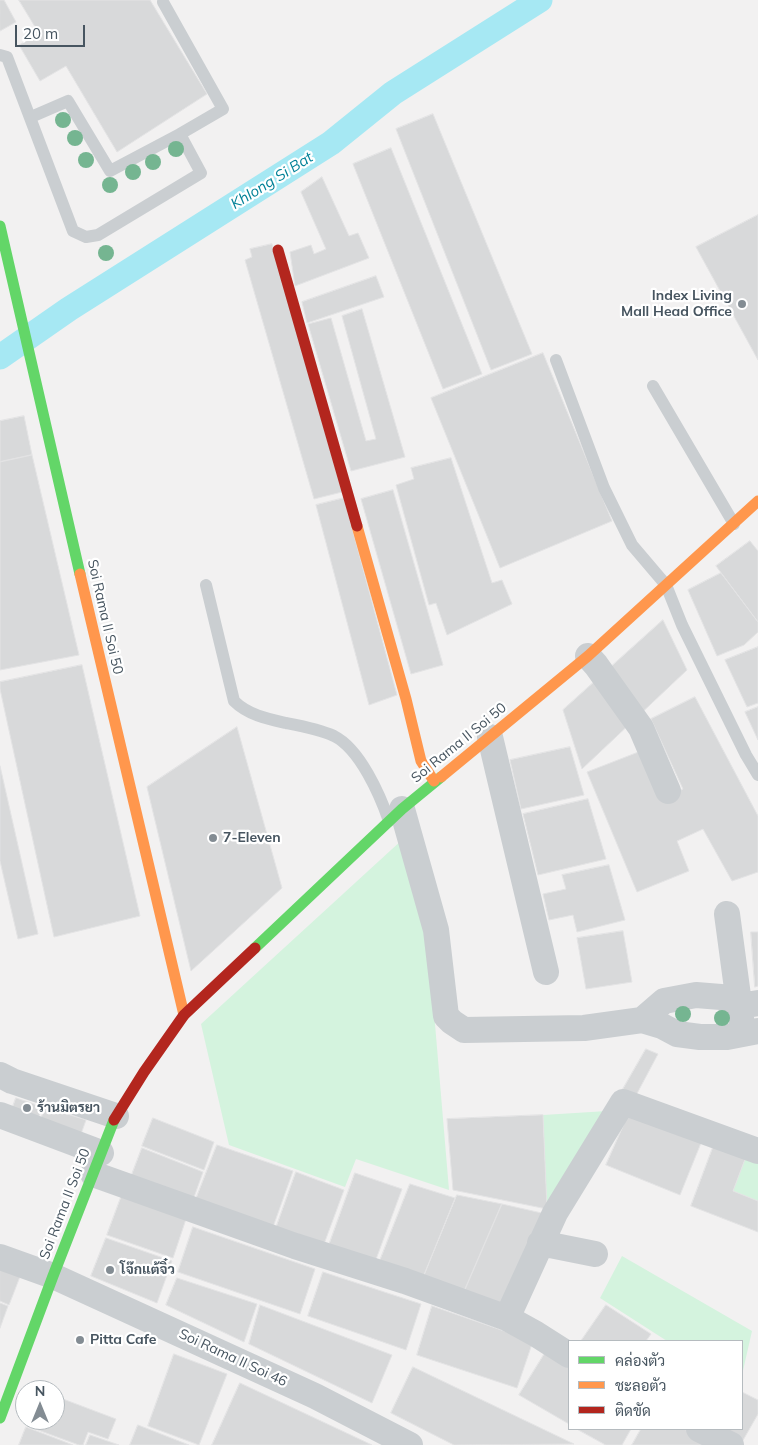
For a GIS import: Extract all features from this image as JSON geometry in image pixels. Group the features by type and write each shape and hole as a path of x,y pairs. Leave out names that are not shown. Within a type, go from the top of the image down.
{"street":[{"name":"Soi Rama II Soi 50","path":"0,226 38,396 184,1015"},
{"path":"278,250 403,689 421,761 434,781"},
{"name":"Soi Rama II Soi 50","path":"0,1418 116,1116 184,1015 395,815 588,656 758,501"},
{"path":"588,656 596,664 640,728 668,792"},
{"path":"490,737 546,972"},
{"path":"395,815 436,930 446,1016 464,1030 584,1028 642,1020 662,1026 677,1034 700,1037 727,1037 751,1032 749,1005 727,914"},
{"path":"642,1020 664,1001 696,995 721,997 749,1005"},
{"path":"0,1075 12,1081 116,1116"},
{"path":"507,1318 555,1213 623,1102 758,1151"},
{"path":"0,1115 97,1163 296,1246 405,1281 507,1318 568,1355"},
{"path":"540,1243 595,1254"},
{"name":"Soi Rama II Soi 46","path":"0,1257 53,1276 315,1396 410,1445"},
{"path":"701,1430 731,1445"}],"lane":[{"path":"31,117 68,101 110,171 223,109 163,2"},
{"path":"0,54 7,57 73,231 86,237 98,235 201,173 180,134"},
{"path":"556,360 604,488 632,544 666,585 682,625 746,755 758,775"},
{"path":"653,386 734,524"},
{"path":"206,585 234,701 241,708 252,714 306,726 336,737 361,759 384,806 395,815"}],"green space":[{"path":"403,839 427,929 449,1190 356,1159 345,1187 229,1145 201,1024"},
{"path":"607,1111 547,1209 543,1115"},
{"path":"747,1154 758,1158 758,1201 733,1191"},
{"path":"622,1256 752,1331 743,1371 743,1340 665,1340 600,1298"}],"building":[{"path":"0,0 4,0 16,22 0,31"},
{"path":"19,0 150,0 207,94 117,152 66,66 40,81 19,45 39,34"},
{"path":"433,114 532,354 491,370 396,129"},
{"path":"391,148 482,374 443,389 353,164"},
{"path":"322,177 349,236 358,233 369,258 295,286 290,252 311,245 314,254 326,249 301,192"},
{"name":"Index Living Mall Head Office","path":"758,215 758,360 696,247"},
{"path":"272,244 342,492 314,499 245,260 252,257 250,249"},
{"path":"376,276 384,297 307,323 302,302"},
{"path":"362,309 405,457 351,471 308,324 331,318 366,441 376,439 342,316"},
{"path":"543,353 612,521 500,568 431,398"},
{"path":"24,416 32,455 0,462 0,421"},
{"path":"32,455 79,655 0,670 0,462"},
{"path":"451,458 492,583 502,580 512,604 447,635 436,603 429,605 396,485 414,479 411,468"},
{"path":"393,490 443,665 411,674 361,499"},
{"path":"344,498 397,695 369,705 316,505"},
{"path":"750,541 758,551 758,622 716,566"},
{"path":"721,573 758,622 758,632 744,645 717,656 688,590"},
{"path":"663,620 687,670 582,769 563,710"},
{"path":"758,647 758,703 747,707 725,660"},
{"path":"82,665 140,916 54,937 0,682"},
{"path":"695,697 758,816 758,872 732,881 703,829 677,841 689,871 637,892 587,772 641,751 662,799 683,789 651,719"},
{"path":"758,707 758,740 745,712"},
{"name":"7-Eleven","path":"237,727 282,888 191,971 147,787"},
{"path":"570,747 584,795 521,809 510,760"},
{"path":"0,766 38,934 18,939 0,861"},
{"path":"588,799 606,859 538,875 523,814"},
{"path":"609,865 625,920 577,932 573,915 549,920 543,894 566,889 562,875"},
{"path":"623,931 632,982 586,989 577,938"},
{"path":"751,932 758,932 758,986 755,987"},
{"path":"646,1049 658,1054 633,1101 619,1096"},
{"path":"16,1098 43,1107 38,1118 12,1109"},
{"path":"45,1107 86,1120 81,1134 41,1119"},
{"path":"630,1111 703,1138 680,1195 606,1165"},
{"path":"543,1115 547,1209 453,1190 447,1119"},
{"path":"153,1118 214,1142 204,1170 142,1146"},
{"path":"715,1142 747,1154 733,1191 758,1201 758,1232 691,1206"},
{"path":"217,1145 293,1171 273,1227 196,1199"},
{"path":"142,1148 203,1172 193,1200 131,1177"},
{"path":"296,1172 344,1190 324,1244 276,1228"},
{"path":"355,1173 402,1189 375,1262 329,1245"},
{"path":"410,1184 455,1198 423,1278 379,1263"},
{"path":"123,1192 187,1216 173,1258 107,1235"},
{"path":"457,1195 502,1204 464,1292 423,1278"},
{"path":"502,1204 546,1214 504,1307 464,1292"},
{"path":"193,1227 315,1269 300,1314 178,1272"},
{"path":"106,1238 172,1261 157,1303 91,1276"},
{"path":"0,1267 21,1274 9,1305 0,1301"},
{"path":"323,1272 421,1304 406,1350 308,1316"},
{"path":"177,1278 257,1304 244,1342 166,1305"},
{"path":"0,1303 8,1306 0,1328"},
{"path":"260,1305 392,1355 372,1403 249,1344"},
{"path":"606,1305 651,1334 647,1340 582,1340"},
{"path":"432,1306 533,1341 517,1388 417,1355"},
{"path":"545,1353 568,1366 568,1423 519,1395"},
{"path":"174,1354 227,1374 199,1445 148,1426"},
{"path":"413,1367 574,1444 454,1445 391,1413"},
{"path":"240,1383 372,1445 212,1445"},
{"path":"743,1392 758,1400 758,1414 742,1442 719,1430 743,1430"},
{"path":"65,1400 116,1419 108,1439 88,1432 83,1445 38,1430 65,1430"},
{"path":"138,1425 189,1445 130,1445"},
{"path":"25,1430 34,1430 73,1445 19,1445"},
{"path":"579,1430 630,1430 622,1445 606,1445"},
{"path":"640,1430 686,1430 715,1445 632,1445"},
{"path":"90,1435 119,1445 86,1445"}],"waterway":[{"name":"Khlong Si Bat","path":"0,357 69,309 331,143 393,93 540,0"}],"traffic: fast":[{"path":"0,226 80,574"},
{"path":"255,948 402,809 441,777"},
{"path":"0,1418 114,1120"}],"traffic: slow":[{"path":"441,777 588,656 758,501"},
{"path":"357,526 406,699 421,761 434,781"},
{"path":"80,574 184,1015"}],"traffic: jam":[{"path":"278,250 357,526"},
{"path":"114,1120 144,1072 184,1015 255,948"}],"place":[{"name":"Index Living Mall Head Office","path":"742,304"},
{"name":"7-Eleven","path":"213,838"},
{"name":"ร้านมิตรยา","path":"27,1108"},
{"name":"โจ๊กแต้จิ๋ว","path":"110,1270"},
{"name":"Pitta Cafe","path":"80,1340"}]}
